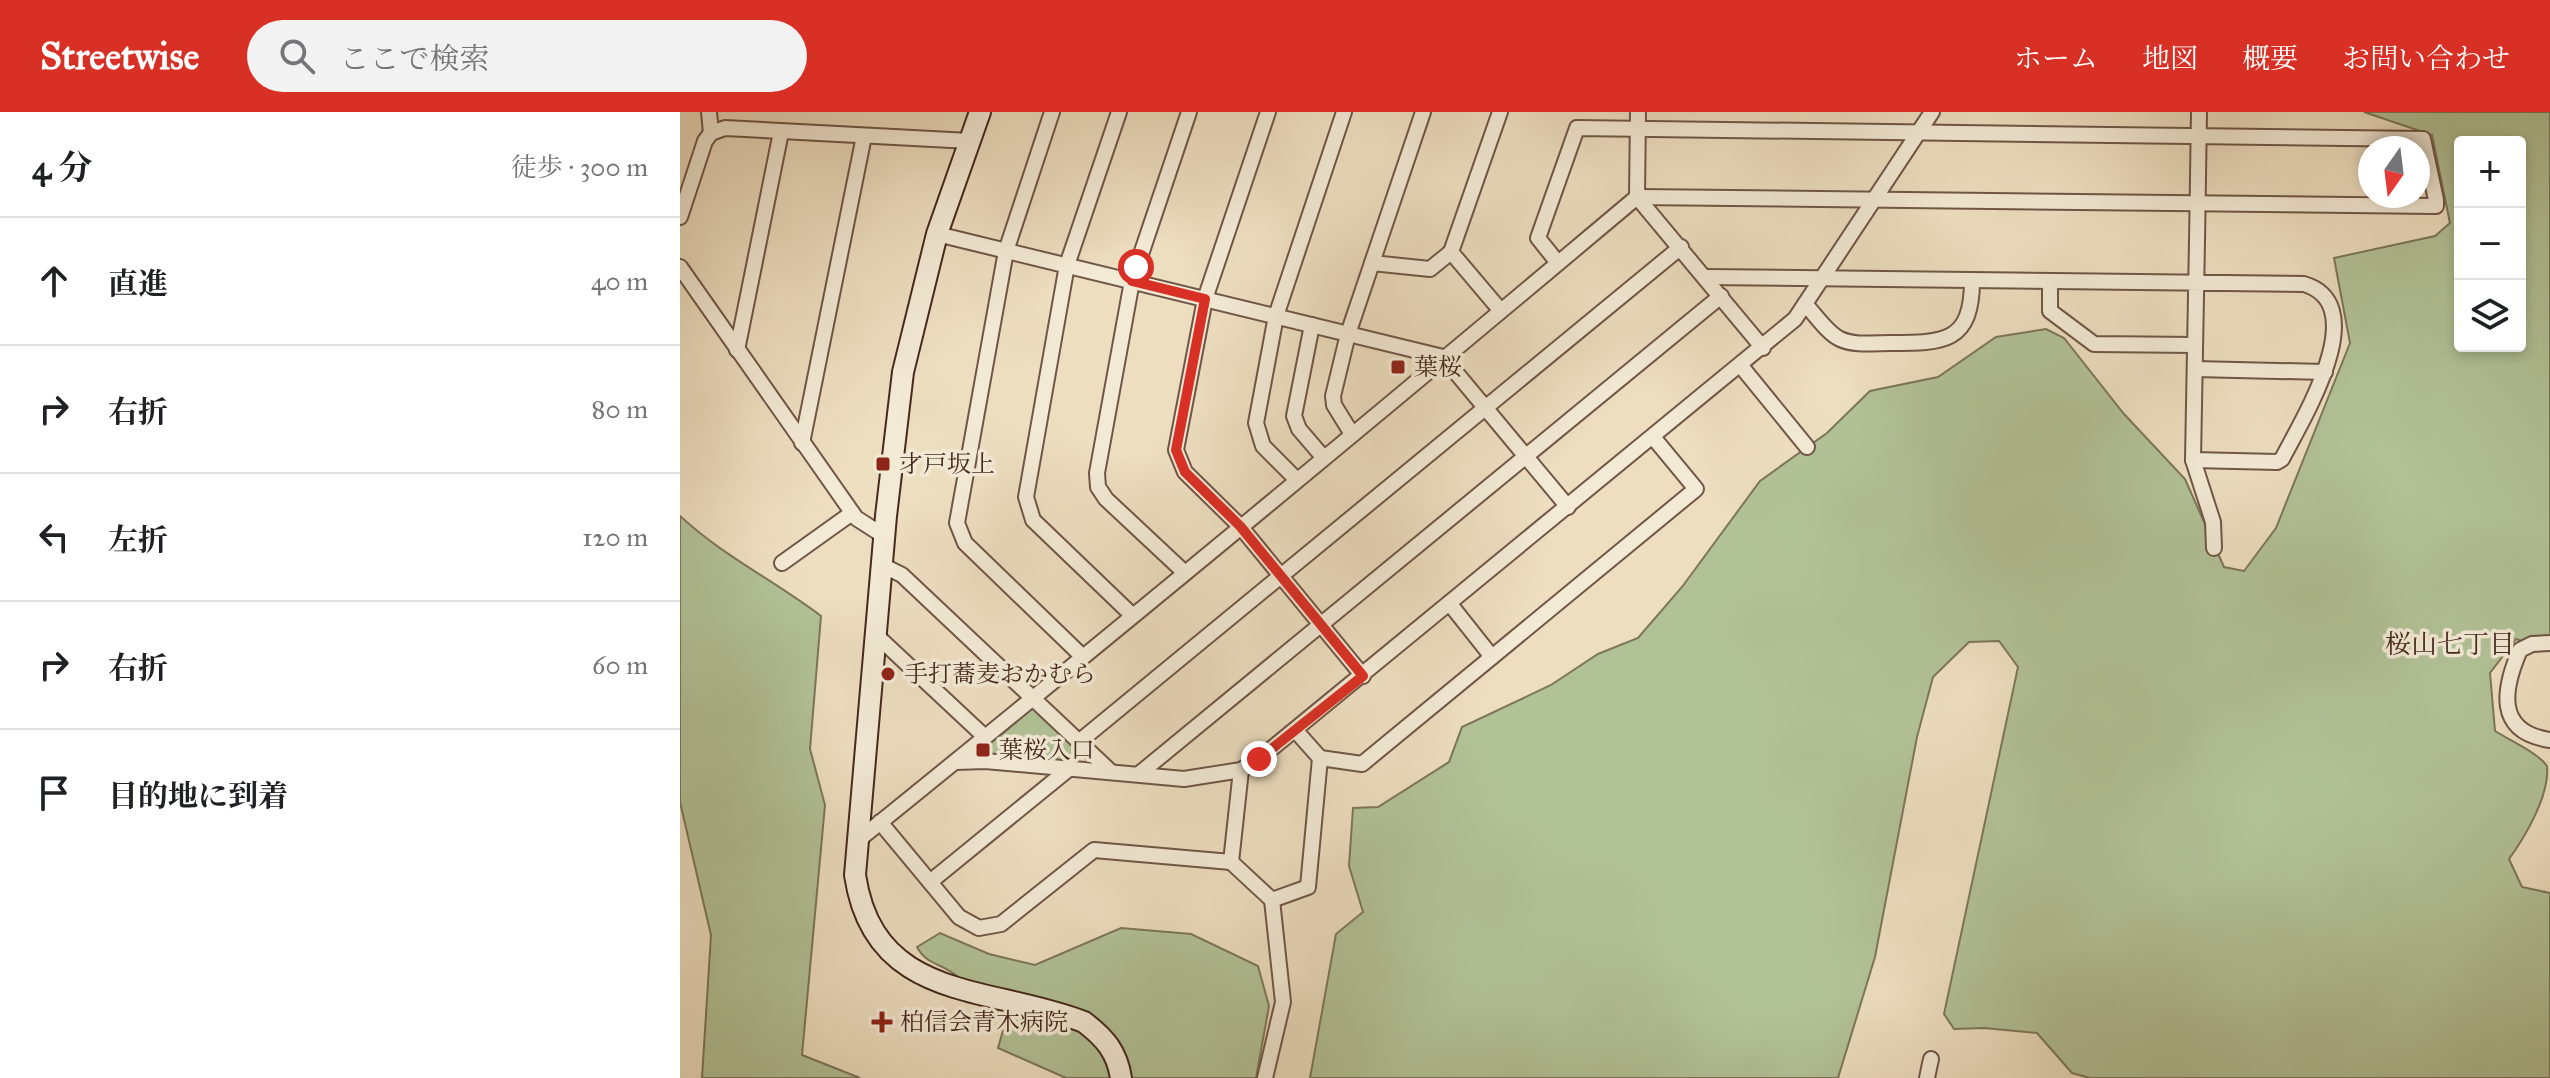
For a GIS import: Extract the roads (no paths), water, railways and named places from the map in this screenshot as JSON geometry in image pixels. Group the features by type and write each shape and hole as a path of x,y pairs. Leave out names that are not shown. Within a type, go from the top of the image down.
{"street":[{"path":"680,217 711,133 709,112"},
{"path":"980,112 937,234 903,372 884,536 856,842 858,898 880,943 899,963 926,978 1084,1022 1103,1037 1116,1054 1121,1078"},
{"path":"1052,112 1006,251 957,523 959,534 1082,656"},
{"path":"1119,112 1067,265 1026,497 1027,509 1033,520 1132,615"},
{"path":"1184,572 1098,487 1097,473 1132,281 1189,112"},
{"path":"1268,112 1205,299 1176,450 1185,472 1240,526 1363,676"},
{"path":"1297,480 1257,435 1256,423 1276,316 1344,112"},
{"path":"1352,434 1334,405 1333,396 1348,334 1423,112"},
{"path":"1372,263 1430,269 1451,252 1500,112"},
{"path":"1638,112 1637,197 1763,348"},
{"path":"956,762 985,761 1184,779 1241,770 1296,731 1795,319 1932,112"},
{"path":"2199,112 2193,460 2213,522 2214,548"},
{"path":"711,133 725,128 970,141"},
{"path":"856,842 956,762 1031,697 1297,480 1443,357 1501,311 1637,197 2436,206 2423,139 1577,128 1538,238 1558,263"},
{"path":"737,350 781,132"},
{"path":"802,443 864,136"},
{"path":"937,234 1443,357 1568,507"},
{"path":"1080,741 1681,247"},
{"path":"1451,252 1501,311"},
{"path":"680,267 852,513 869,530 884,536"},
{"path":"1706,277 2197,282 2304,284 2319,288 2332,308 2334,329 2325,372 2282,459 2193,460"},
{"path":"1805,304 1837,338 1852,342 1935,343 1953,336 1966,322 1972,306 1972,280"},
{"path":"2050,282 2050,311 2094,344 2195,345"},
{"path":"1139,774 1721,296"},
{"path":"1312,325 1294,416 1299,429 1323,457"},
{"path":"1741,366 1807,447"},
{"path":"2195,369 2325,372"},
{"path":"1296,731 1320,758 1362,764 1696,489 1653,437"},
{"path":"782,563 852,513"},
{"path":"882,565 902,575 1110,771"},
{"path":"1450,604 1492,657"},
{"path":"876,635 984,736"},
{"path":"2550,643 2532,644 2520,650 2507,686 2508,712 2516,727 2550,740"},
{"path":"1272,900 1308,887 1320,758"},
{"path":"930,882 1070,768"},
{"path":"1231,862 1241,770"},
{"path":"880,822 969,925 991,928 1001,924 1094,850 1231,862 1272,900 1283,1002 1265,1078"},
{"path":"1927,1078 1931,1059"}],"place":[{"name":"葉桜","path":"1398,367"},
{"name":"才戸坂上","path":"883,464"},
{"name":"手打蕎麦おかむら","path":"888,674"},
{"name":"葉桜入口","path":"983,750"},
{"name":"柏信会青木病院","path":"882,1022"}],"district":[{"name":"桜山七丁目","path":"2450,644"}]}
